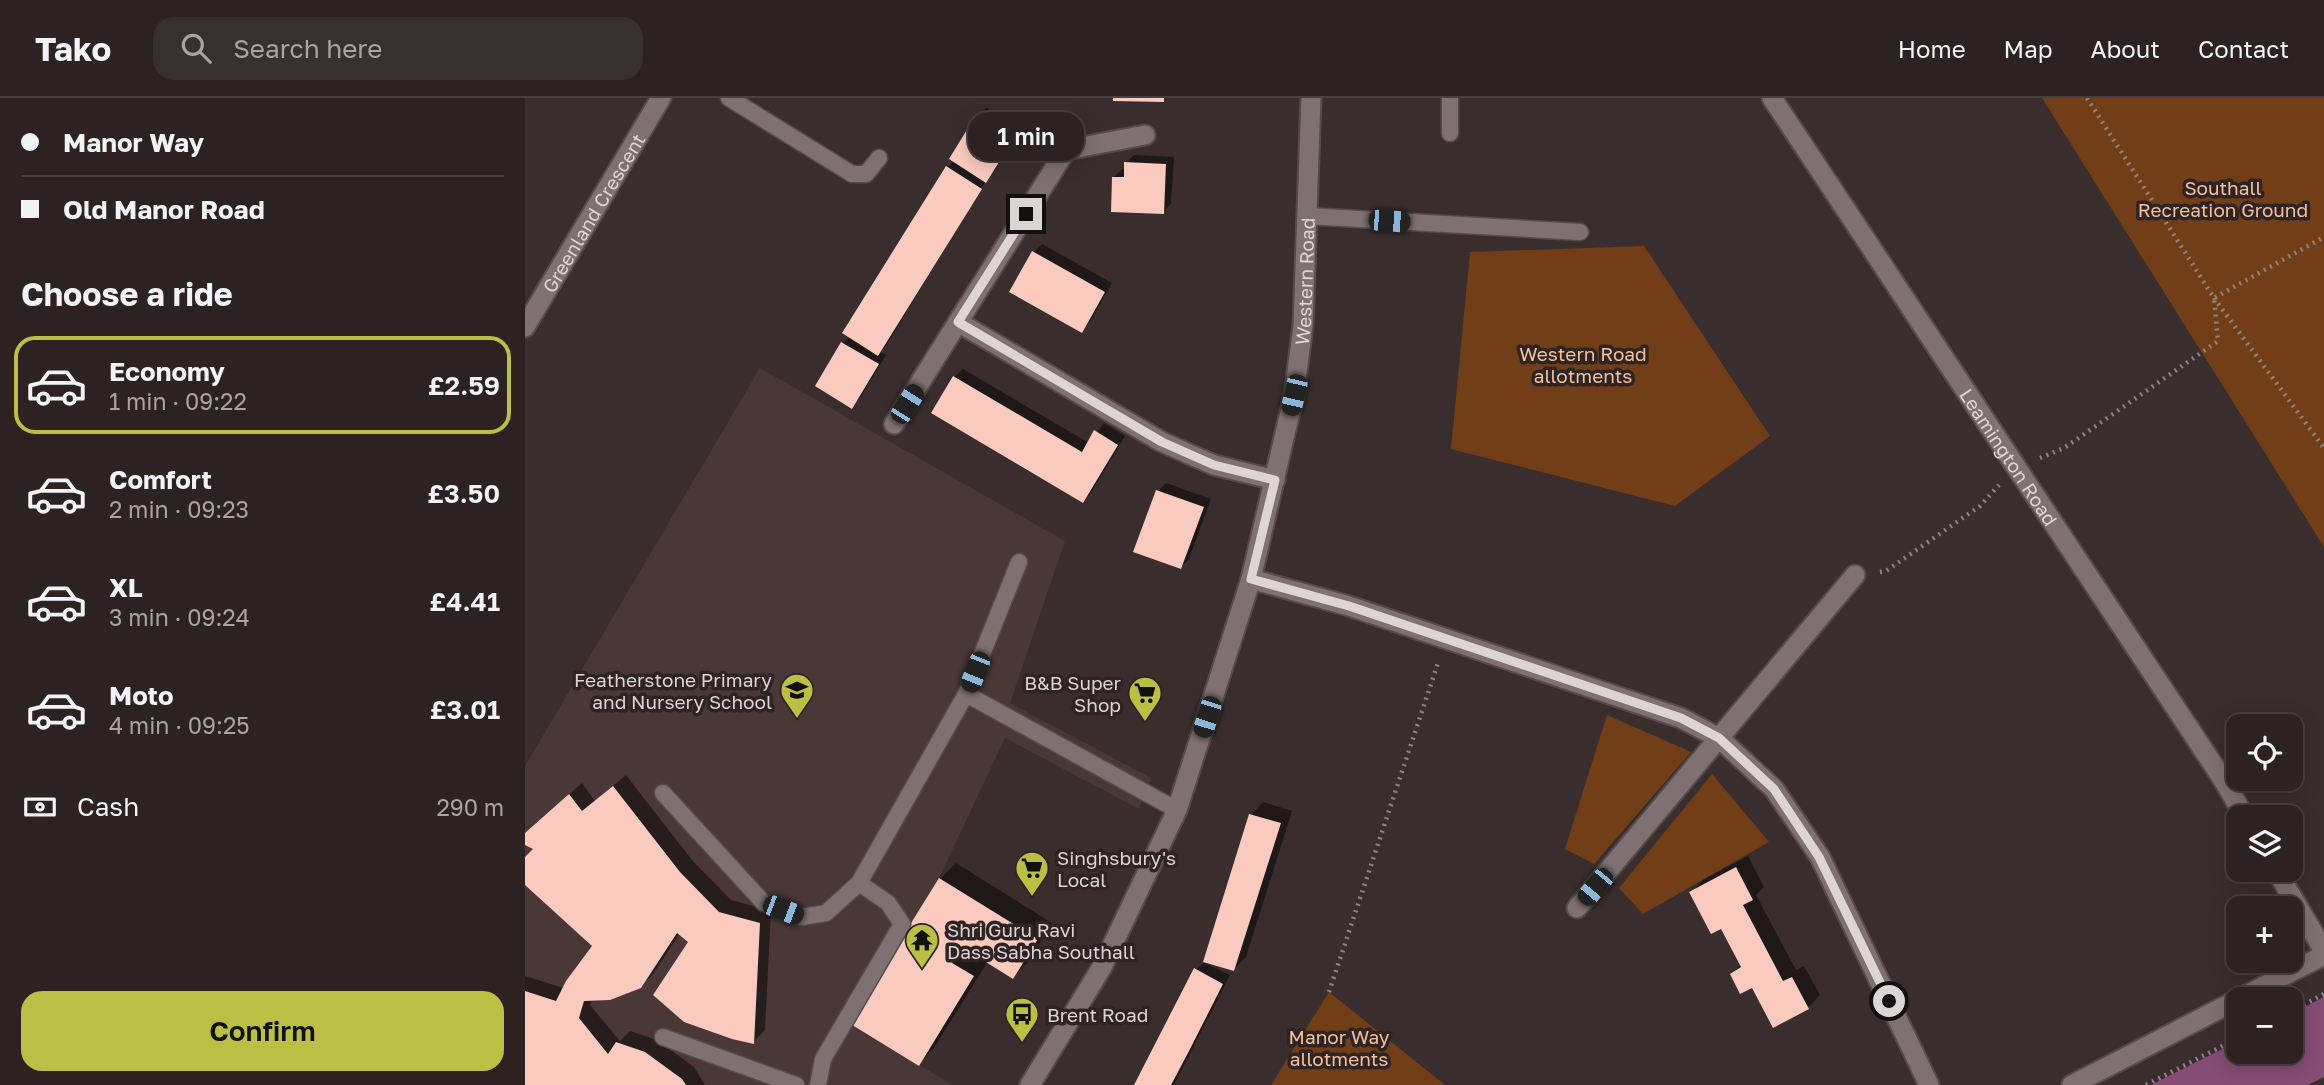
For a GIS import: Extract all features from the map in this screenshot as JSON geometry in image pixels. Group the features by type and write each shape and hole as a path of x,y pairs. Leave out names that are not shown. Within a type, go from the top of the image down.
{"street":[{"name":"Greenland Crescent","path":"525,327 661,98"},
{"name":"Western Road","path":"1030,1085 1102,967 1177,810 1251,579 1294,395 1303,326 1311,98"},
{"name":"Leamington Road","path":"1772,98 2237,805"},
{"path":"894,424 1066,150 1145,135"},
{"path":"958,322 1162,442 1214,465 1275,480"},
{"path":"1577,908 1855,576"},
{"path":"1251,579 1349,606 1681,718 1719,738 1774,789 1819,857 1929,1085"},
{"path":"2072,1085 2324,953 2283,882"}],"lane":[{"path":"729,98 852,174 866,174 879,158"},
{"path":"1450,98 1450,133"},
{"path":"1307,216 1580,232"},
{"path":"663,793 764,903 802,917 826,913 859,883 966,694 1019,562"},
{"path":"966,694 1177,810"},
{"path":"818,1085 823,1059 902,925 888,904 859,883"},
{"path":"663,1037 796,1085"}],"path":[{"path":"2087,98 2214,298 2324,448"},
{"path":"2214,298 2324,237"},
{"path":"1855,576 1886,571 1980,506 2015,467 2064,448 2218,341 2214,298"},
{"path":"1329,992 1446,639"},
{"path":"2303,1005 2324,994"},
{"path":"2146,1085 2226,1044"}],"shaded area":[{"name":"Featherstone Primary and Nursery School","path":"760,368 1065,541 1010,703 1151,778 1139,809 1005,738 939,878 849,1022 952,1085 525,1085 525,766"},
{"path":"2324,997 2324,1077 2308,1085 2151,1085 2226,1047 2226,1064 2303,1064 2303,1008"}],"green space":[{"name":"Southall Recreation Ground","path":"2042,98 2324,98 2324,547"},
{"name":"Western Road allotments","path":"1644,246 1770,436 1675,506 1451,449 1470,252"},
{"path":"1607,715 1691,752 1594,864 1565,849"},
{"path":"1712,774 1769,842 1643,914 1619,888"},
{"name":"Manor Way allotments","path":"1329,992 1445,1085 1271,1085"}],"building":[{"path":"1113,98 1164,98 1164,102 1113,101"},
{"path":"976,115 1014,138 986,183 949,159"},
{"path":"1124,162 1166,164 1164,214 1111,212 1112,177 1124,177"},
{"path":"946,166 982,189 878,356 842,333"},
{"path":"1032,251 1105,292 1082,333 1009,292"},
{"path":"841,342 879,364 852,409 815,386"},
{"path":"953,376 1082,452 1094,430 1118,445 1083,503 931,413"},
{"path":"1156,490 1204,507 1181,569 1133,552"},
{"path":"613,786 680,872 719,912 760,923 754,1044 684,1022 653,995 688,942 677,933 641,988 610,1000 584,1001 579,1018 608,1054 616,1042 645,1052 682,1079 686,1085 525,1085 525,991 556,1001 566,981 592,946 525,885 525,857 533,849 525,845 525,833 569,794 582,811"},
{"path":"1249,814 1281,823 1234,971 1203,962"},
{"path":"1736,867 1753,900 1743,905 1783,981 1792,977 1809,1009 1773,1028 1752,988 1740,994 1730,974 1741,967 1721,929 1711,934 1689,892"},
{"name":"Shri Guru Ravi Dass Sabha Southall","path":"939,878 1038,939 1013,979 962,947 952,963 974,976 919,1066 849,1023"},
{"path":"1194,968 1223,984 1188,1053 1171,1085 1134,1085"}],"place":[{"name":"Featherstone Primary and Nursery School","path":"797,720"},
{"name":"B&B Super Shop","path":"1145,723"},
{"name":"Singhsbury's Local","path":"1032,898"},
{"name":"Shri Guru Ravi Dass Sabha Southall","path":"922,970"},
{"name":"Brent Road","path":"1022,1044"}],"route":[{"path":"1026,214 958,322 1162,442 1214,465 1275,480 1251,579 1349,606 1681,718 1719,738 1774,789 1819,857 1889,1001"}]}
